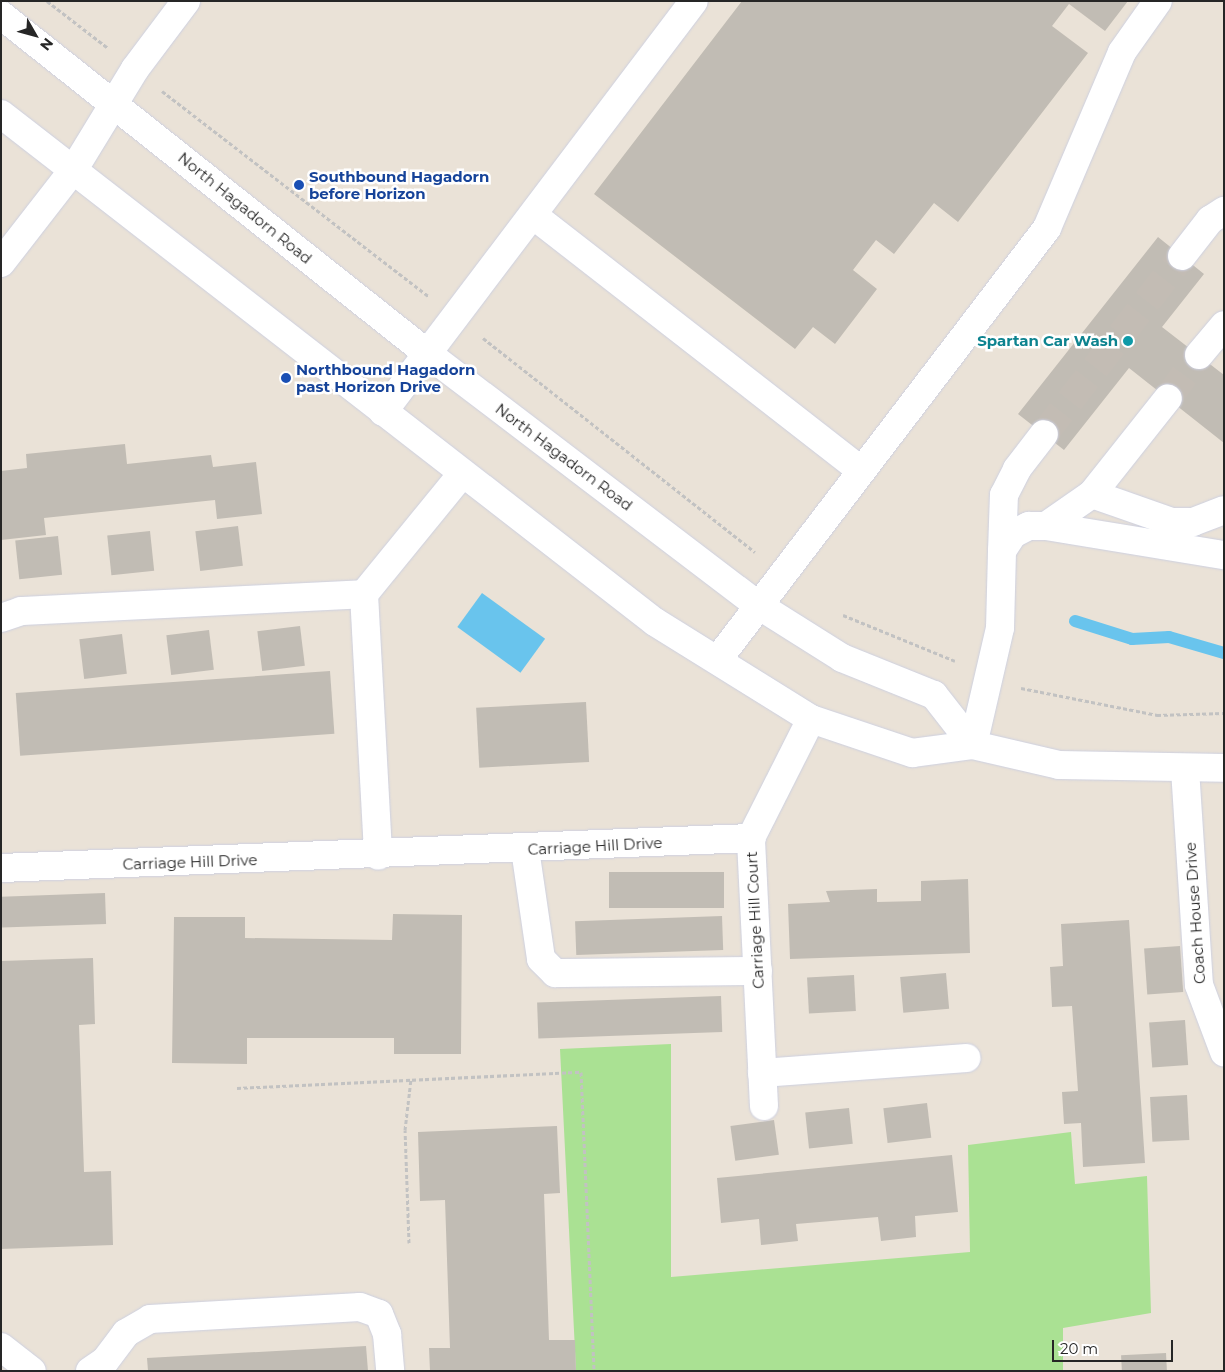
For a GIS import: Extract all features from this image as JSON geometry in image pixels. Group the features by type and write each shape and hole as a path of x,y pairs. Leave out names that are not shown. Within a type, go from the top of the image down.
{"street":[{"path":"1,263 74,169 135,69 186,1"},
{"path":"383,412 694,1"},
{"path":"718,658 1047,228 1122,52 1158,1"},
{"name":"North Hagadorn Road","path":"1,15 428,354 758,605 842,658 934,695 973,745"},
{"path":"1,114 74,169 462,474 655,622 718,658 811,718 912,752 973,745 1059,765 1185,770 1224,768"},
{"path":"1182,256 1210,220 1224,211"},
{"path":"533,215 861,470"},
{"path":"1199,355 1224,325"},
{"path":"1046,526 1092,494 1168,398"},
{"path":"973,745 1000,628 1004,495 1017,469 1044,434"},
{"path":"378,856 364,594 462,474"},
{"path":"1092,494 1172,522 1193,522 1224,510"},
{"path":"1002,551 1013,534 1029,526 1046,526 1224,555"},
{"path":"1,618 21,611 364,594"},
{"name":"Carriage Hill Court","path":"764,1106 751,838 811,718"},
{"name":"Coach House Drive","path":"1185,770 1199,985 1224,1052"},
{"name":"Carriage Hill Drive","path":"1,868 378,856 751,838"},
{"path":"525,849 541,959 554,973 758,972"},
{"path":"762,1073 966,1058"},
{"path":"90,1371 105,1361 126,1333 150,1319 360,1307 379,1314 388,1334 390,1371"},
{"path":"1,1347 32,1371"}],"path":[{"path":"47,1 456,317 782,573"},
{"path":"840,613 1029,692 1157,716 1224,713"},
{"path":"237,1088 581,1072 594,1371"},
{"path":"409,1243 405,1130 411,1079"}],"green space":[{"path":"671,1044 671,1277 970,1252 968,1145 1071,1132 1075,1184 1147,1176 1151,1313 1063,1328 1063,1371 576,1371 560,1049"}],"water":[{"path":"482,593 545,639 520,673 457,627"}],"building":[{"path":"742,1 1128,1 1105,31 1069,4 1052,26 1088,53 958,222 934,203 894,254 876,240 853,270 877,289 835,344 813,327 795,349 594,194"},
{"name":"Spartan Car Wash","path":"1158,237 1204,274 1162,327 1224,375 1224,443 1129,368 1064,450 1018,414"},
{"path":"125,444 127,464 211,455 213,467 256,462 262,514 217,519 215,500 44,518 46,535 1,540 1,471 27,468 26,454"},
{"path":"238,526 243,566 200,571 195,531"},
{"path":"150,531 154,571 111,575 107,535"},
{"path":"58,536 62,575 19,579 15,540"},
{"path":"300,626 305,666 262,671 257,631"},
{"path":"209,630 214,670 171,675 166,635"},
{"path":"122,634 127,674 84,679 79,639"},
{"path":"330,671 334,734 20,756 16,693"},
{"path":"586,702 589,762 479,768 476,708"},
{"path":"609,872 724,872 724,908 609,908"},
{"path":"968,879 970,953 790,959 788,904 830,902 826,891 877,889 877,902 921,901 921,881"},
{"path":"105,893 106,924 2,928 1,897"},
{"path":"393,914 462,915 461,1054 394,1054 394,1038 247,1038 247,1064 172,1063 174,917 245,917 245,938 392,940"},
{"path":"722,916 723,950 576,955 575,921"},
{"path":"1129,920 1145,1163 1083,1167 1081,1123 1064,1124 1062,1092 1078,1091 1072,1006 1052,1007 1050,967 1063,966 1061,924"},
{"path":"1180,946 1183,992 1147,994 1144,949"},
{"path":"93,958 95,1024 79,1025 84,1172 111,1171 113,1245 1,1249 1,961"},
{"path":"946,973 949,1009 903,1013 900,977"},
{"path":"854,975 856,1011 809,1013 807,977"},
{"path":"721,996 722,1032 538,1038 537,1002"},
{"path":"1185,1020 1188,1065 1152,1067 1149,1023"},
{"path":"1187,1095 1189,1140 1152,1142 1150,1097"},
{"path":"927,1103 931,1138 888,1143 883,1108"},
{"path":"849,1108 853,1144 809,1148 805,1113"},
{"path":"774,1120 779,1155 735,1161 730,1126"},
{"path":"557,1126 560,1193 544,1194 549,1340 575,1340 576,1371 430,1371 429,1348 450,1348 445,1200 420,1201 418,1132"},
{"path":"952,1155 958,1212 915,1216 916,1237 881,1241 878,1217 796,1224 798,1241 761,1245 759,1219 721,1223 717,1178"},
{"path":"366,1346 368,1371 148,1371 147,1358"},
{"path":"1166,1353 1167,1371 1122,1371 1121,1355"}],"waterway":[{"path":"1075,621 1132,639 1169,637 1224,653"}],"tunnel":[{"path":"1044,434 1182,256"},
{"path":"1168,398 1199,355"}],"place":[{"name":"Southbound Hagadorn before Horizon","path":"299,185"},
{"name":"Spartan Car Wash","path":"1128,341"},
{"name":"Northbound Hagadorn past Horizon Drive","path":"286,378"}]}
